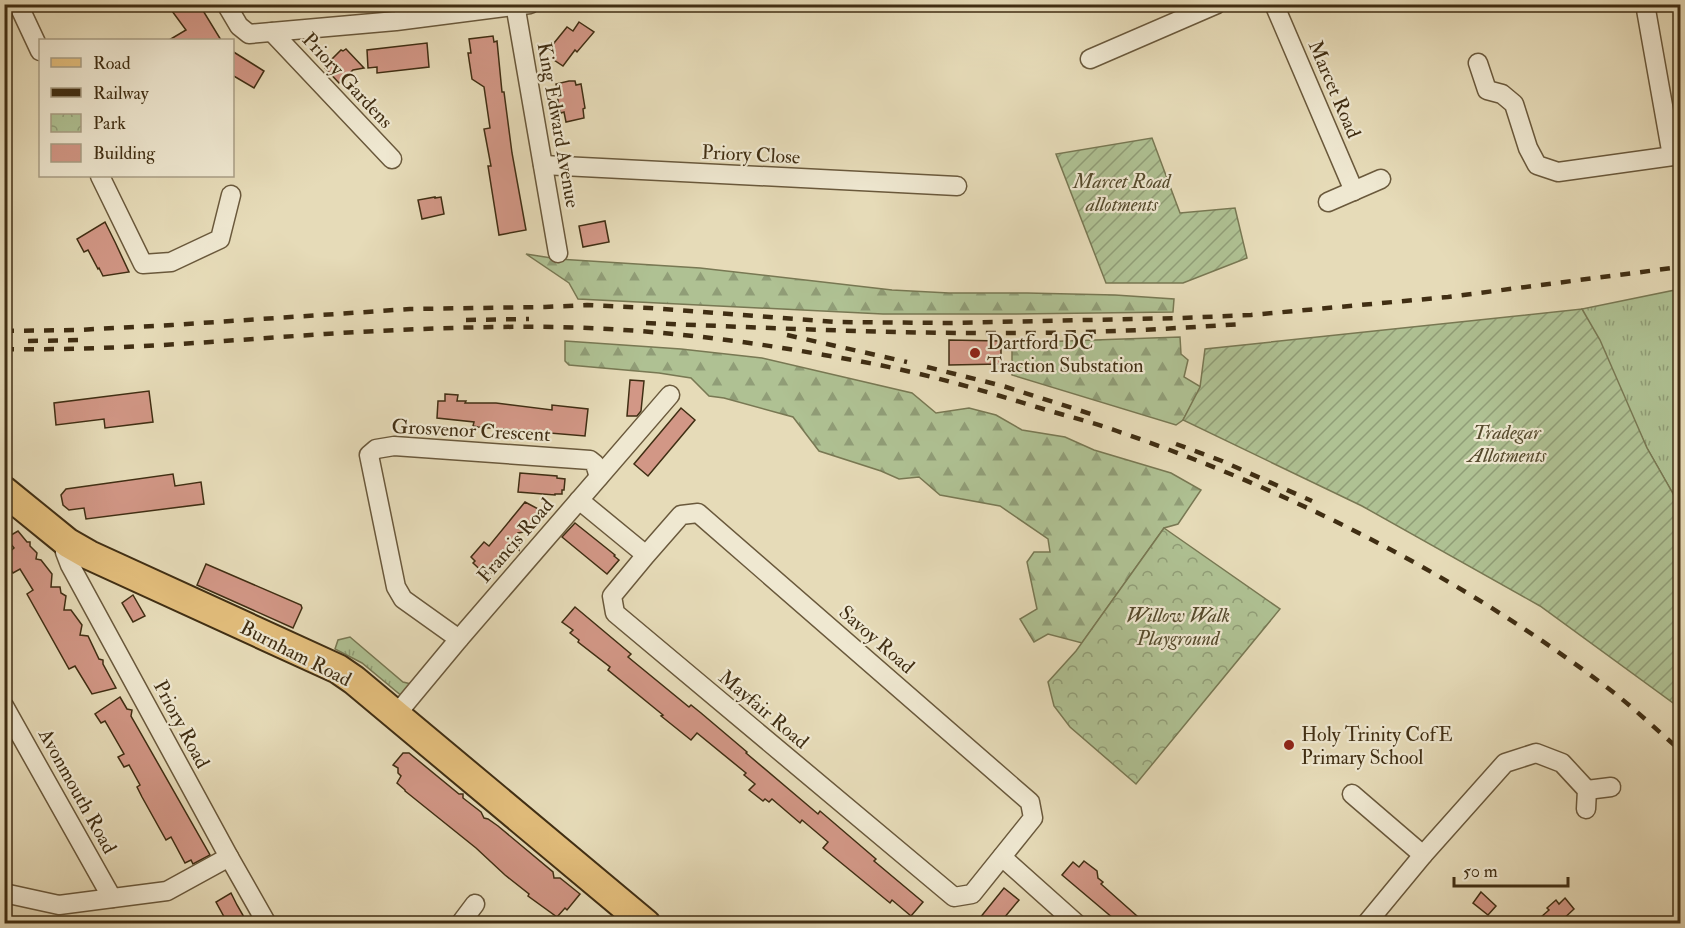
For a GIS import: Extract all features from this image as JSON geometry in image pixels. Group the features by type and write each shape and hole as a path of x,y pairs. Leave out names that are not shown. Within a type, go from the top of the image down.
{"main road":[{"name":"Burnham Road","path":"4,491 68,543 89,555 338,669 646,924"}],"street":[{"path":"18,4 39,49"},
{"path":"226,4 239,26 249,34 396,21 520,5"},
{"path":"1090,59 1217,4"},
{"name":"Marcet Road","path":"1274,4 1354,191"},
{"path":"1478,63 1488,90 1502,94 1514,104 1528,148 1537,165 1558,172 1676,156 1645,4"},
{"name":"King Edward Avenue","path":"520,5 558,253"},
{"name":"Priory Gardens","path":"272,32 392,159"},
{"name":"Priory Close","path":"543,165 957,186"},
{"path":"100,177 143,264 171,262 219,239 231,195"},
{"path":"1328,202 1382,179"},
{"name":"Francis Road","path":"395,716 670,395"},
{"name":"Grosvenor Crescent","path":"459,639 403,599 396,587 369,455 376,449 394,446 590,460 595,464 599,477"},
{"path":"579,500 645,555"},
{"name":"Savoy Road","path":"645,555 681,515 698,513 1030,802 1033,818 1002,857"},
{"name":"Priory Road","path":"68,543 65,552 70,565 267,924"},
{"name":"Mayfair Road","path":"645,555 612,596 615,613 729,710 954,897 972,894 1002,857"},
{"name":"Avonmouth Road","path":"4,706 112,897"},
{"path":"1375,920 1423,855 1505,762 1536,753 1562,763 1587,790 1586,808"},
{"path":"1587,790 1611,787"},
{"path":"1352,794 1423,855"},
{"path":"4,893 58,905 167,891 229,857"},
{"path":"1002,857 1077,924"},
{"path":"460,924 475,904"}],"green space":[{"name":"Marcet Road allotments","path":"1152,138 1180,213 1235,208 1247,258 1183,283 1106,283 1056,154"},
{"path":"526,254 558,259 700,268 892,290 1115,295 1174,299 1173,312 883,314 578,299 569,283"},
{"path":"1680,289 1680,506 1647,448 1582,309"},
{"name":"Tradegar Allotments","path":"1582,309 1600,340 1647,448 1680,506 1680,708 1540,606 1362,506 1183,420 1200,387 1205,349"},
{"path":"1180,337 1181,354 1188,360 1184,377 1201,387 1183,420 1176,425 1012,375 1012,343"},
{"path":"565,341 681,349 762,358 912,393 936,413 969,408 996,415 1022,430 1065,437 1094,450 1171,473 1201,490 1178,524 1164,528 1082,643 1048,634 1034,642 1020,619 1037,609 1027,562 1034,552 1050,552 1048,539 1000,506 940,495 919,477 899,479 819,451 793,417 709,396 691,378 569,365 565,361"},
{"name":"Willow Walk Playground","path":"1164,528 1280,609 1136,784 1070,727 1054,706 1048,682 1076,651"},
{"path":"350,637 403,682 415,685 403,697 362,663 335,649 338,640"}],"building":[{"path":"170,4 199,4 220,39 171,39 186,30 172,11 174,10"},
{"path":"579,22 594,32 577,52 575,50 563,66 551,58 555,52 550,48 567,27 573,31"},
{"path":"493,36 494,42 497,41 502,92 504,92 526,230 499,235 484,129 490,128 484,87 472,79 468,53 471,53 469,39"},
{"path":"427,43 429,67 377,73 377,67 368,68 367,50"},
{"path":"346,49 364,68 353,70 339,83 325,68 341,50"},
{"path":"234,52 264,71 254,88 234,76"},
{"path":"575,81 576,85 581,84 585,108 583,109 584,118 566,122 564,112 561,113 559,108 556,84"},
{"path":"441,197 444,214 422,219 418,200"},
{"path":"605,221 609,242 583,247 579,226"},
{"path":"105,222 129,272 103,276 88,250 84,252 77,239"},
{"name":"Dartford DC Traction Substation","path":"949,340 1001,341 1001,364 949,365"},
{"path":"630,380 644,381 641,411 637,416 627,416"},
{"path":"149,391 153,422 105,428 104,419 56,425 54,403"},
{"path":"445,394 458,395 457,401 466,401 465,403 496,403 552,410 552,405 588,409 585,436 478,427 473,426 474,422 437,418 438,401 445,401"},
{"path":"681,408 695,420 648,476 634,464"},
{"path":"520,473 557,476 557,478 565,479 564,490 562,494 555,495 518,492"},
{"path":"173,474 175,486 201,482 204,504 86,519 84,508 69,510 63,505 61,495 66,489"},
{"path":"525,502 542,511 524,532 518,533 519,550 512,544 494,572 487,576 473,563 475,561 471,557 484,542 489,546"},
{"path":"575,523 619,560 607,574 562,537"},
{"path":"18,531 27,542 30,542 30,546 37,553 36,559 41,560 52,574 51,587 60,587 61,593 66,596 64,610 71,610 82,625 80,635 88,636 99,659 103,660 116,688 92,694 75,666 69,669 27,594 33,590 20,569 13,573 4,561 4,557 14,548 6,538"},
{"path":"206,564 301,605 302,608 293,628 197,585"},
{"path":"133,595 145,616 133,622 122,603"},
{"path":"575,607 631,654 628,657 689,707 691,705 701,713 818,814 820,811 923,902 911,916 892,900 890,903 823,848 828,842 802,820 800,823 772,799 769,802 765,799 763,801 749,790 755,784 744,775 746,773 697,733 691,740 608,670 610,667 578,642 579,640 570,633 573,630 562,622"},
{"path":"120,697 127,709 132,710 131,716 210,855 193,864 191,860 185,863 171,837 166,840 137,787 140,785 129,765 124,767 118,757 124,754 105,721 101,723 95,714"},
{"path":"403,753 409,753 459,794 463,794 463,798 481,812 484,818 498,826 553,872 554,878 560,878 580,894 567,910 565,908 557,917 528,896 529,894 476,848 405,791 397,783 401,776 398,768 393,765"},
{"path":"1084,861 1097,871 1098,878 1103,882 1101,884 1146,924 1120,924 1062,875 1073,862 1079,867"},
{"path":"1004,888 1019,900 999,924 975,924"},
{"path":"1481,892 1496,906 1488,915 1473,903"},
{"path":"231,893 248,924 228,924 216,902"},
{"path":"1565,898 1574,909 1558,924 1533,924 1549,910 1547,908 1556,900 1559,904"}],"railway":[{"path":"4,331 172,325 410,309 587,305 835,322 948,323 1181,318 1251,315 1448,297 1680,267"},
{"path":"466,320 529,319"},
{"path":"646,323 972,333 1047,333 1242,324"},
{"path":"4,349 125,347 412,329 557,327 624,330 724,340 791,349 927,376 1117,431 1248,481 1312,510 1437,575 1498,612 1622,699 1680,750"},
{"path":"787,335 907,362"},
{"path":"28,341 85,340"},
{"path":"927,367 1003,386 1091,414"},
{"path":"1176,444 1222,461 1312,501"}],"place":[{"name":"Dartford DC Traction Substation","path":"975,353"},
{"name":"Holy Trinity CofE Primary School","path":"1289,745"}]}
